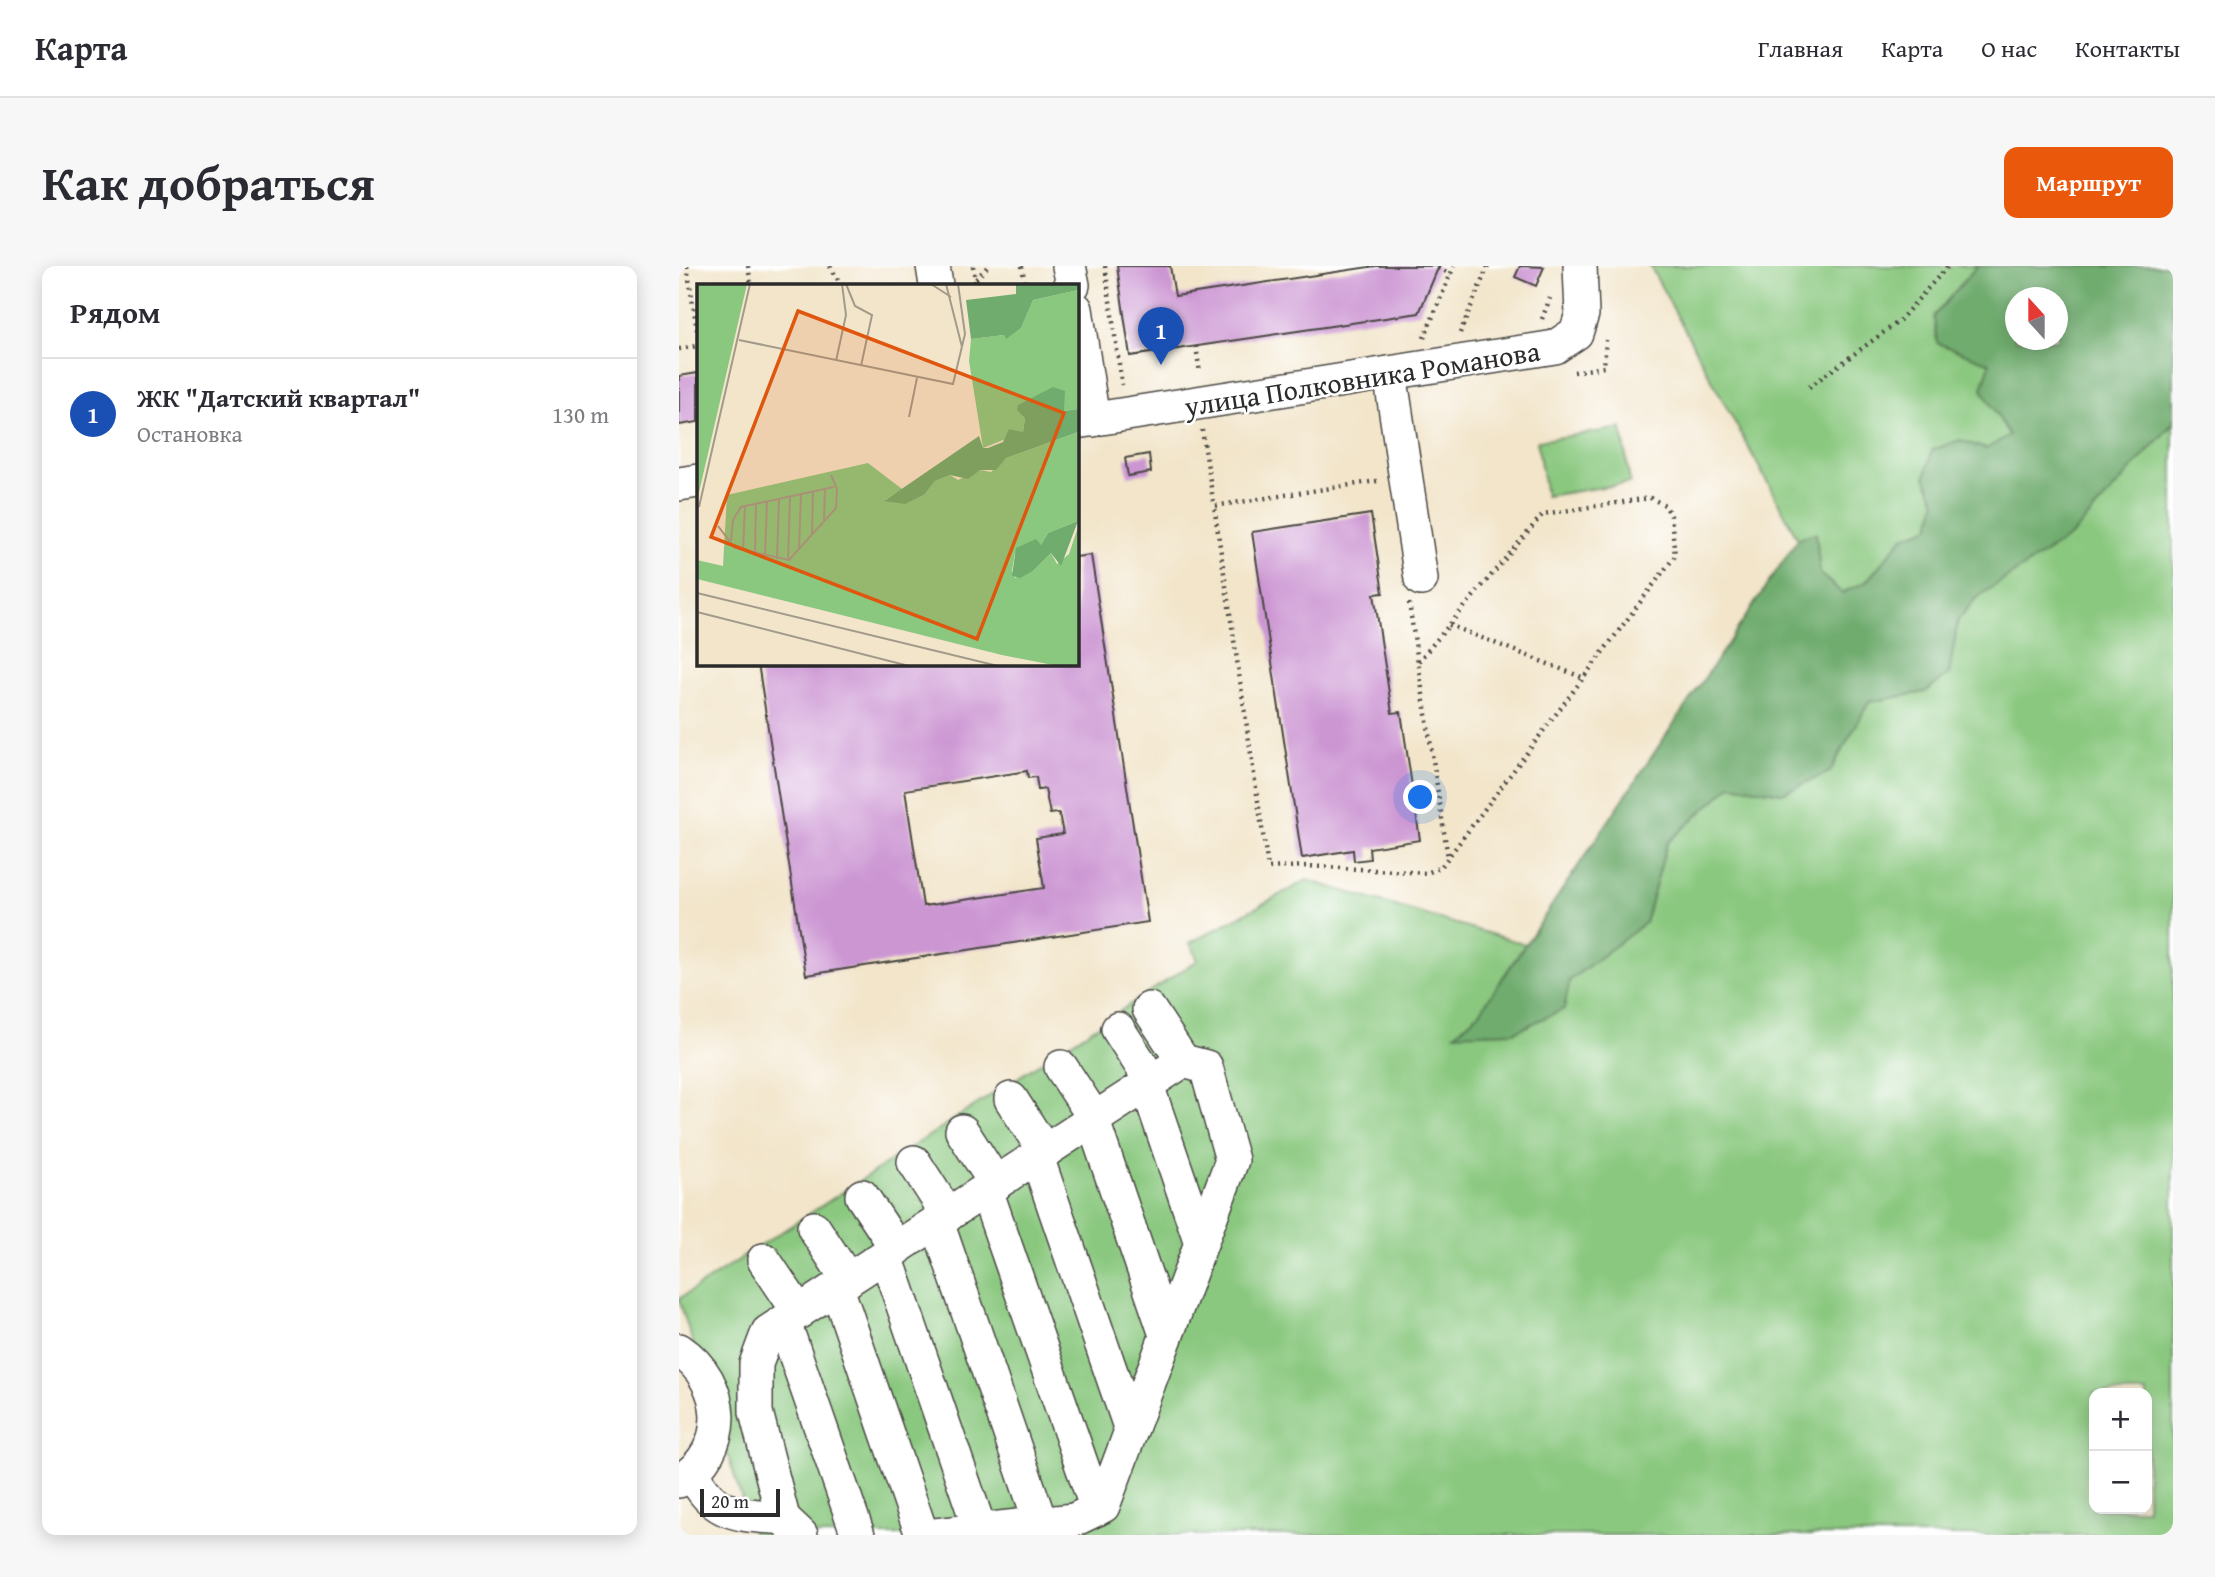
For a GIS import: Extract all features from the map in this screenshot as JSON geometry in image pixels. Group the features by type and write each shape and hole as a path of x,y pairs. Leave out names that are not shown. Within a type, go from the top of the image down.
{"street":[{"path":"933,266 936,284"},
{"path":"1069,266 1073,284"},
{"name":"улица Полковника Романова","path":"1085,421 1555,347 1576,333 1582,314 1580,266"},
{"path":"1078,334 1085,421"},
{"path":"1390,373 1421,579"},
{"path":"679,484 697,481"},
{"path":"935,1535 1074,1520 1103,1506 1232,1160 1206,1067 1184,1061 1149,1009"},
{"path":"1118,1029 1150,1084 1201,1243"},
{"path":"792,1526 756,1412 756,1364 768,1332 1184,1061"},
{"path":"1061,1067 1094,1120 1167,1335"},
{"path":"1011,1099 1041,1154 1131,1430"},
{"path":"962,1131 991,1187 1097,1509"},
{"path":"913,1162 943,1218 1041,1524"},
{"path":"862,1196 891,1252 980,1530"},
{"path":"814,1228 842,1284 922,1535"},
{"path":"764,1260 792,1317 858,1535"},
{"path":"679,1350 691,1357 711,1384 717,1418 709,1451 685,1476 721,1508 792,1526"}],"path":[{"path":"687,266 697,330"},
{"path":"748,266 751,284"},
{"path":"830,266 840,284"},
{"path":"973,266 976,283"},
{"path":"976,283 988,266"},
{"path":"1022,266 1025,284"},
{"path":"1105,266 1122,385"},
{"path":"1422,342 1454,266"},
{"path":"1458,337 1487,268 1478,266"},
{"path":"1809,387 1898,322 1948,266"},
{"path":"1438,268 1451,274"},
{"path":"1538,326 1550,299 1551,288"},
{"path":"679,349 697,346"},
{"path":"1196,346 1201,374"},
{"path":"1202,429 1268,868 1307,866 1427,873 1441,867 1675,556 1671,516 1665,505 1650,498 1543,514 1418,662"},
{"path":"1214,506 1406,476"},
{"path":"1421,579 1406,581 1448,859"},
{"path":"1449,625 1584,678"}],"green space":[{"path":"1650,266 1977,266 1934,316 1990,363 1982,389 2010,435 1986,449 1960,440 1925,476 1936,501 1930,527 1903,537 1866,582 1842,593 1820,574 1816,533 1798,539"},
{"path":"1977,266 2173,266 2173,423 2072,535 1976,598 1958,620 1949,674 1925,692 1869,702 1830,772 1782,793 1731,785 1667,843 1645,923 1570,980 1564,1009 1514,1032 1455,1034 1480,1012 1798,539 1816,533 1820,574 1842,593 1866,582 1903,537 1930,527 1936,501 1925,477 1932,450 1960,440 1986,449 2009,435 1982,389 1990,363 1937,343 1934,316"},
{"path":"2173,423 2173,1535 753,1535 679,1299 1198,960 1190,943 1307,880 1525,944 1480,1012 1456,1033 1570,980 1645,923 1667,843 1731,785 1782,793 1829,772 1869,702 1925,692 1949,674 1958,620 1976,598 2072,535"},
{"path":"1622,428 1630,483 1546,496 1537,441"}],"building":[{"path":"1117,266 1170,266 1175,296 1376,266 1439,266 1419,313 1130,356"},
{"path":"1520,266 1544,267 1536,286 1515,277"},
{"path":"697,373 697,422 679,425 679,376"},
{"path":"1149,454 1151,472 1128,476 1125,458"},
{"path":"1371,514 1383,593 1374,594 1392,713 1401,712 1420,840 1369,848 1370,859 1354,861 1353,850 1302,858 1252,532"},
{"path":"1091,555 1148,922 806,975 758,665 1078,665 1078,557","holes":["1027,771 1028,778 1036,777 1038,790 1045,789 1050,814 1059,813 1063,834 1036,838 1044,888 923,906 905,790"]}],"place":[{"name":"ЖК \"Датский квартал\"","path":"1161,365"}]}
